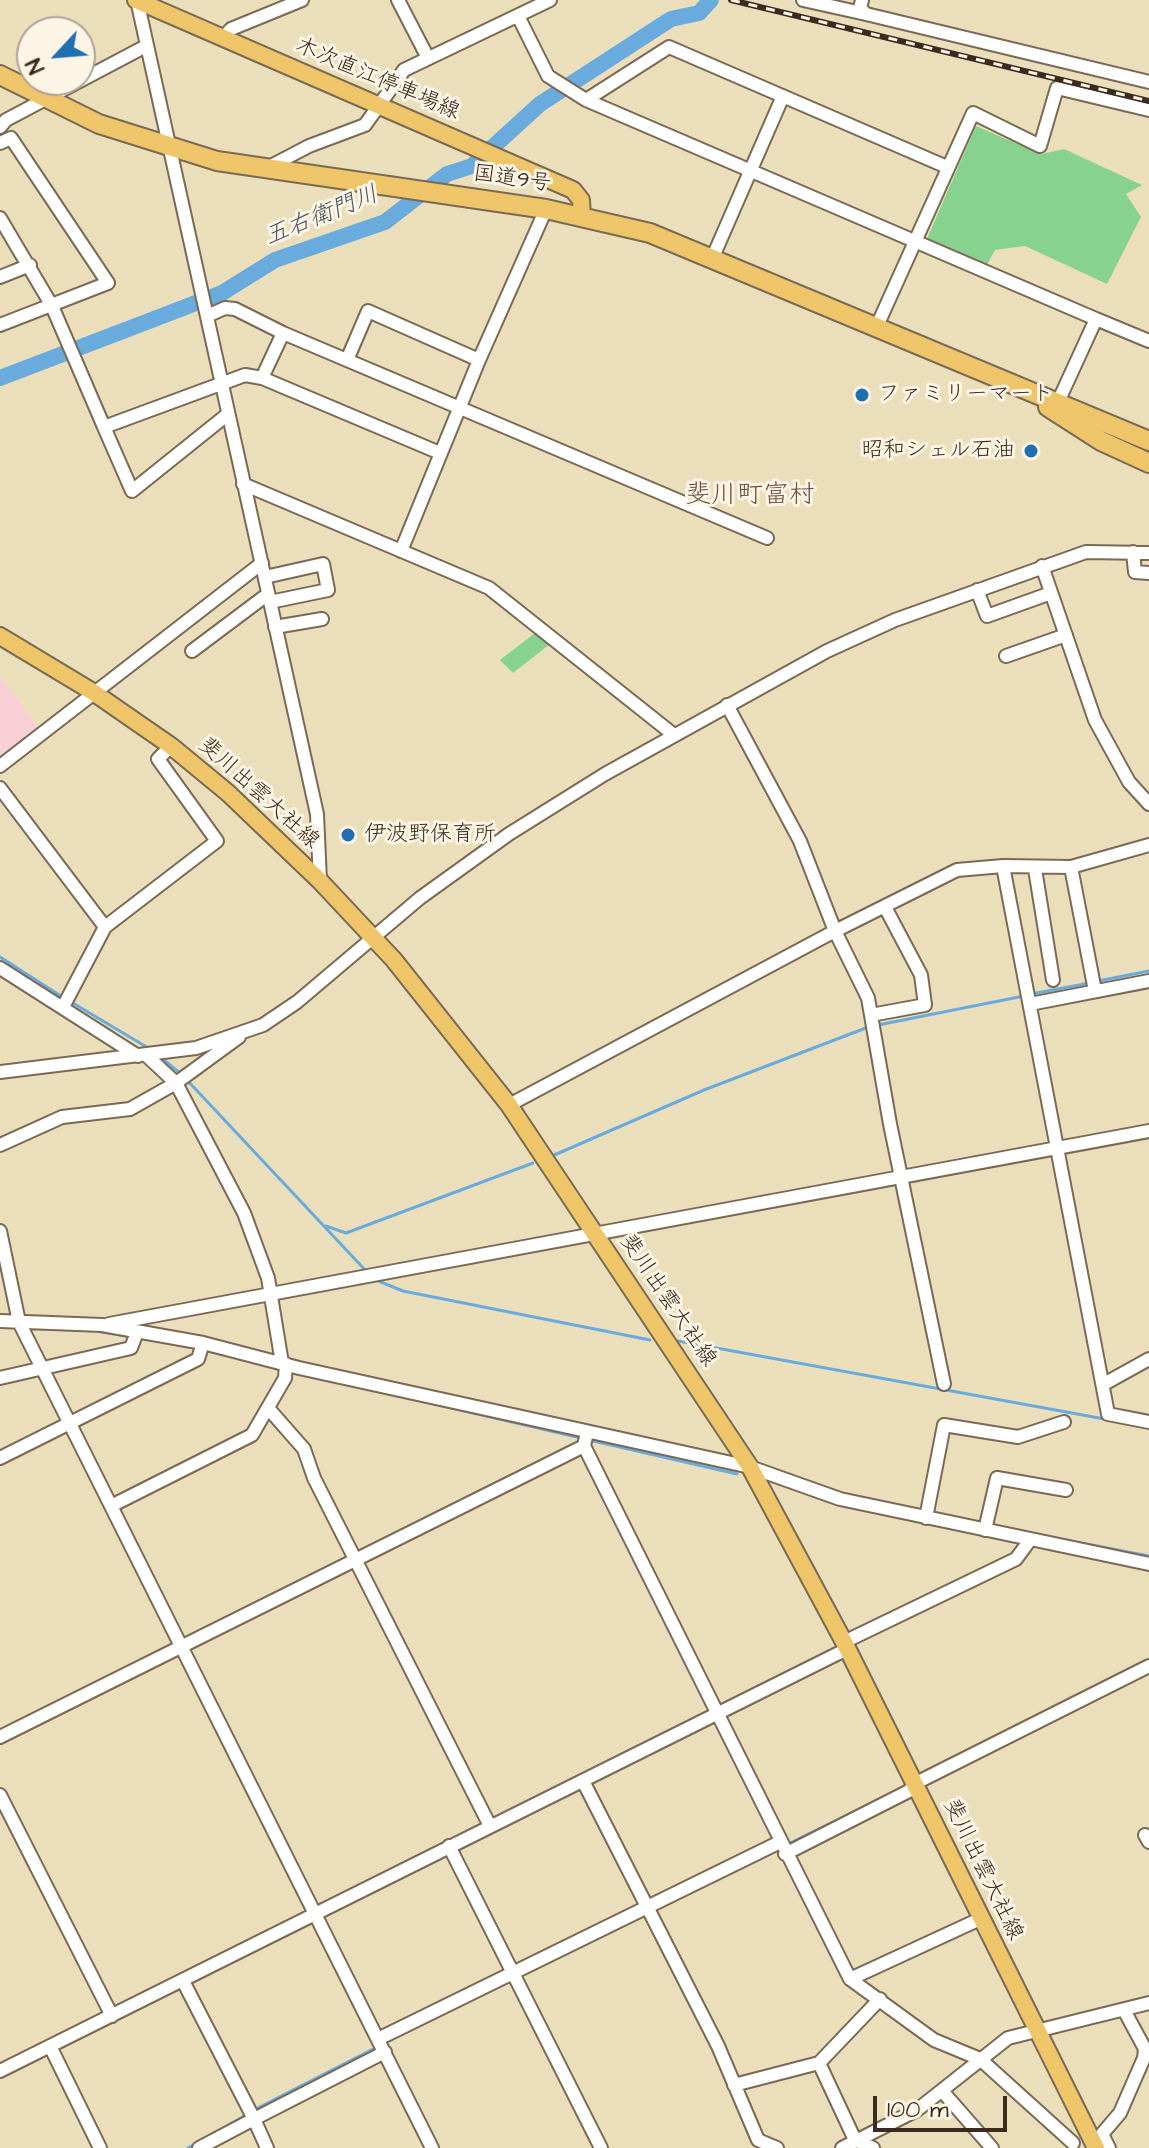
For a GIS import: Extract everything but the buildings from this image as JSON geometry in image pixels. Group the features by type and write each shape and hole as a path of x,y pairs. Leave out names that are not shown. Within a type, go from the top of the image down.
{"highway":[{"name":"国道9号","path":"0,75 99,124 172,148 265,169 546,209 650,233 1149,441"},
{"name":"国道9号","path":"1006,380 1101,441 1149,463"}],"main road":[{"name":"木次直江停車場線","path":"137,0 573,190 581,200 582,216"},
{"name":"斐川出雲大社線","path":"0,636 93,692 171,746 228,793 320,881 372,937 509,1105 750,1467 916,1783 980,1919 1096,2148"}],"street":[{"path":"137,0 317,814 320,881"},
{"path":"223,38 231,29 302,0"},
{"path":"398,0 428,58"},
{"path":"265,169 309,146 365,125 404,70 550,0"},
{"path":"803,0 1149,82"},
{"path":"862,0 860,8 866,14"},
{"path":"518,16 548,76 586,100 1149,341"},
{"path":"0,127 6,120 146,46"},
{"path":"586,100 669,47 947,167"},
{"path":"877,326 973,113 1040,146 1057,88 1149,110"},
{"path":"712,259 783,96"},
{"path":"0,143 11,138 108,283 0,325"},
{"path":"401,551 479,360 546,209"},
{"path":"0,218 52,306 132,491 228,414"},
{"path":"0,277 30,265"},
{"path":"206,314 225,308 235,309 283,333 767,538"},
{"path":"347,360 368,311 479,360"},
{"path":"1058,402 1096,319"},
{"path":"262,378 283,333"},
{"path":"104,427 221,381 245,375 262,378 440,453"},
{"path":"243,484 489,588 674,735"},
{"path":"0,1145 62,1117 130,1109 176,1083 248,1031 297,1002 372,937 509,834 674,735 827,651 977,590 1086,552 1149,553"},
{"path":"1133,552 1135,572 1149,573"},
{"path":"0,766 262,563"},
{"path":"192,651 269,598 328,590 323,564 265,577"},
{"path":"1042,566 1095,720 1129,782 1149,804"},
{"path":"977,590 987,616 1051,593"},
{"path":"275,627 322,619"},
{"path":"1006,656 1066,635"},
{"path":"727,705 800,841 835,931 868,998 944,1384"},
{"path":"63,1007 105,927 217,841 158,759 171,746"},
{"path":"0,788 105,927"},
{"path":"509,1105 835,931 957,870 1003,866 1035,869 1071,867 1149,845"},
{"path":"1003,866 1108,1414 1149,1422"},
{"path":"1071,867 1095,991"},
{"path":"1035,869 1053,980"},
{"path":"871,1015 925,1005 921,975 885,907"},
{"path":"0,968 143,1056 176,1083 244,1213 272,1296 285,1378 252,1435 111,1506"},
{"path":"1030,1004 1149,981"},
{"path":"0,1072 196,1048 248,1031"},
{"path":"102,1325 272,1296 1149,1131"},
{"path":"0,1231 19,1322 432,2148"},
{"path":"0,1321 102,1325 203,1343 284,1364 750,1467 840,1499 1149,1564"},
{"path":"0,1378 131,1348 137,1332"},
{"path":"0,1458 198,1359 203,1343"},
{"path":"1104,1384 1149,1359"},
{"path":"268,1408 304,1449 314,1478 490,1826"},
{"path":"926,1518 944,1425 1018,1437 1064,1422"},
{"path":"587,1432 584,1446 850,1979 934,2040 980,2059 1072,2146"},
{"path":"0,1737 584,1446"},
{"path":"985,1530 997,1478 1066,1490"},
{"path":"0,2071 718,1713 1016,1559 1030,1540"},
{"path":"785,1854 909,1791 916,1783 1149,1666"},
{"path":"583,1781 718,2046 758,2140 777,2148"},
{"path":"0,1795 112,2016"},
{"path":"378,2039 780,1842"},
{"path":"449,1846 601,2148"},
{"path":"850,1979 980,1919"},
{"path":"183,1981 267,2148"},
{"path":"734,2085 819,2063 880,1999"},
{"path":"842,2148 917,2110 1008,2038 1149,2003"},
{"path":"1109,2148 1102,2134 1120,2113 1145,2049 1124,2010"},
{"path":"50,2046 100,2148"},
{"path":"199,2148 385,2052"},
{"path":"819,2063 855,2140 873,2148"},
{"path":"943,2092 992,2148"}],"shaded area":[{"path":"0,676 40,729 0,764"}],"green space":[{"path":"976,126 1041,154 1064,149 1142,185 1126,194 1141,217 1107,284 1025,246 995,250 987,265 926,241"},
{"path":"535,633 550,644 513,673 500,660"}],"waterway":[{"name":"五右衛門川","path":"0,378 222,293 275,260 385,222 447,174 472,166 540,104 671,19 699,13 711,0"},
{"path":"0,957 64,998"},
{"path":"1098,981 1149,971"},
{"path":"1031,994 1090,983"},
{"path":"878,1025 1024,996"},
{"path":"71,1002 150,1049"},
{"path":"552,1156 704,1090 871,1026"},
{"path":"159,1056 181,1074"},
{"path":"186,1079 367,1272"},
{"path":"326,1226 346,1233 533,1163"},
{"path":"376,1280 403,1291 650,1340"},
{"path":"97,1331 132,1337"},
{"path":"140,1338 195,1348"},
{"path":"678,1341 1110,1420"},
{"path":"203,1350 242,1359"},
{"path":"409,1398 581,1438"},
{"path":"589,1440 737,1474"},
{"path":"1019,1531 1149,1556"},
{"path":"786,1845 876,1801"},
{"path":"252,2111 377,2047"},
{"path":"207,2137 246,2115"},
{"path":"188,2148 197,2143"}],"railway":[{"path":"731,0 1149,101"}],"place":[{"name":"ファミリーマート","path":"862,395"},
{"name":"昭和シェル石油","path":"1031,451"},
{"name":"伊波野保育所","path":"348,835"}],"district":[{"name":"斐川町富村","path":"750,497"}]}
